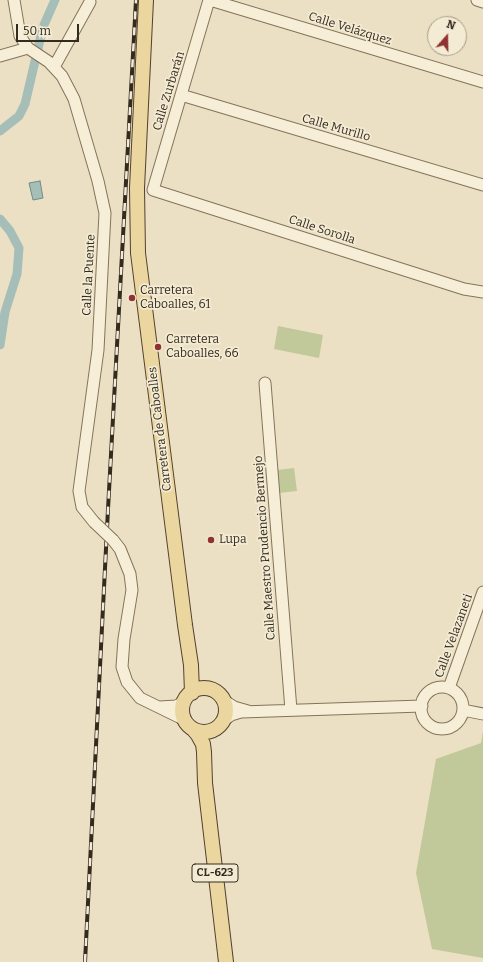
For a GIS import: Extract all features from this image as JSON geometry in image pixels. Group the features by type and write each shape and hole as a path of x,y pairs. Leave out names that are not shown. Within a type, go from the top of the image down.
{"main road":[{"name":"Carretera de Caboalles","path":"146,0 137,181 138,252 184,625 192,665 200,680 212,690"},
{"name":"Carretera de Caboalles","path":"188,697 192,665"},
{"path":"188,697 202,689 212,690"},
{"name":"CL-623","path":"212,690 223,700"},
{"name":"CL-623","path":"188,697 182,711 189,725 198,735 203,744 205,783 226,962"},
{"path":"223,700 226,709 223,722"},
{"name":"CL-623","path":"204,752 212,731 223,722"},
{"path":"189,725 202,732 212,731"}],"street":[{"path":"0,56 30,49 20,36 14,0"},
{"name":"Calle Velázquez","path":"209,0 483,82"},
{"name":"Calle Zurbarán","path":"153,190 209,0"},
{"path":"477,0 483,2"},
{"path":"54,67 90,2"},
{"name":"Calle la Puente","path":"30,49 54,67 62,76 74,99 106,214 98,350 79,491 82,507 120,549 130,574 132,590 124,639 122,666 127,682 140,698 180,717 189,725"},
{"name":"Calle Murillo","path":"181,96 483,185"},
{"name":"Calle Sorolla","path":"153,190 464,290 483,292"},
{"name":"Calle Maestro Prudencio Bermejo","path":"265,383 291,710"},
{"name":"Calle Velazaneti","path":"449,688 483,592"},
{"path":"437,688 449,688 455,691 463,703 461,716 453,726 447,728 434,727 424,718 422,712 422,706 426,694 437,688"},
{"path":"156,706 176,706 188,697"},
{"path":"223,700 234,707 250,712"},
{"path":"223,722 231,715 241,712 422,706"},
{"path":"463,710 480,713"}],"green space":[{"path":"278,326 323,335 319,358 274,349"},
{"path":"294,468 297,491 279,493 277,470"},
{"path":"483,731 483,958 432,949 416,873 436,759 481,743"}],"water":[{"path":"40,181 43,198 33,200 29,183"}],"waterway":[{"path":"0,131 19,116 25,104 43,27 55,0"},
{"path":"0,219 10,231 19,248 17,274 5,312 0,345"}],"railway":[{"path":"85,962 136,0"}],"place":[{"name":"Carretera Caboalles, 61","path":"132,298"},
{"name":"Carretera Caboalles, 66","path":"158,347"},
{"name":"Lupa","path":"211,540"}]}
